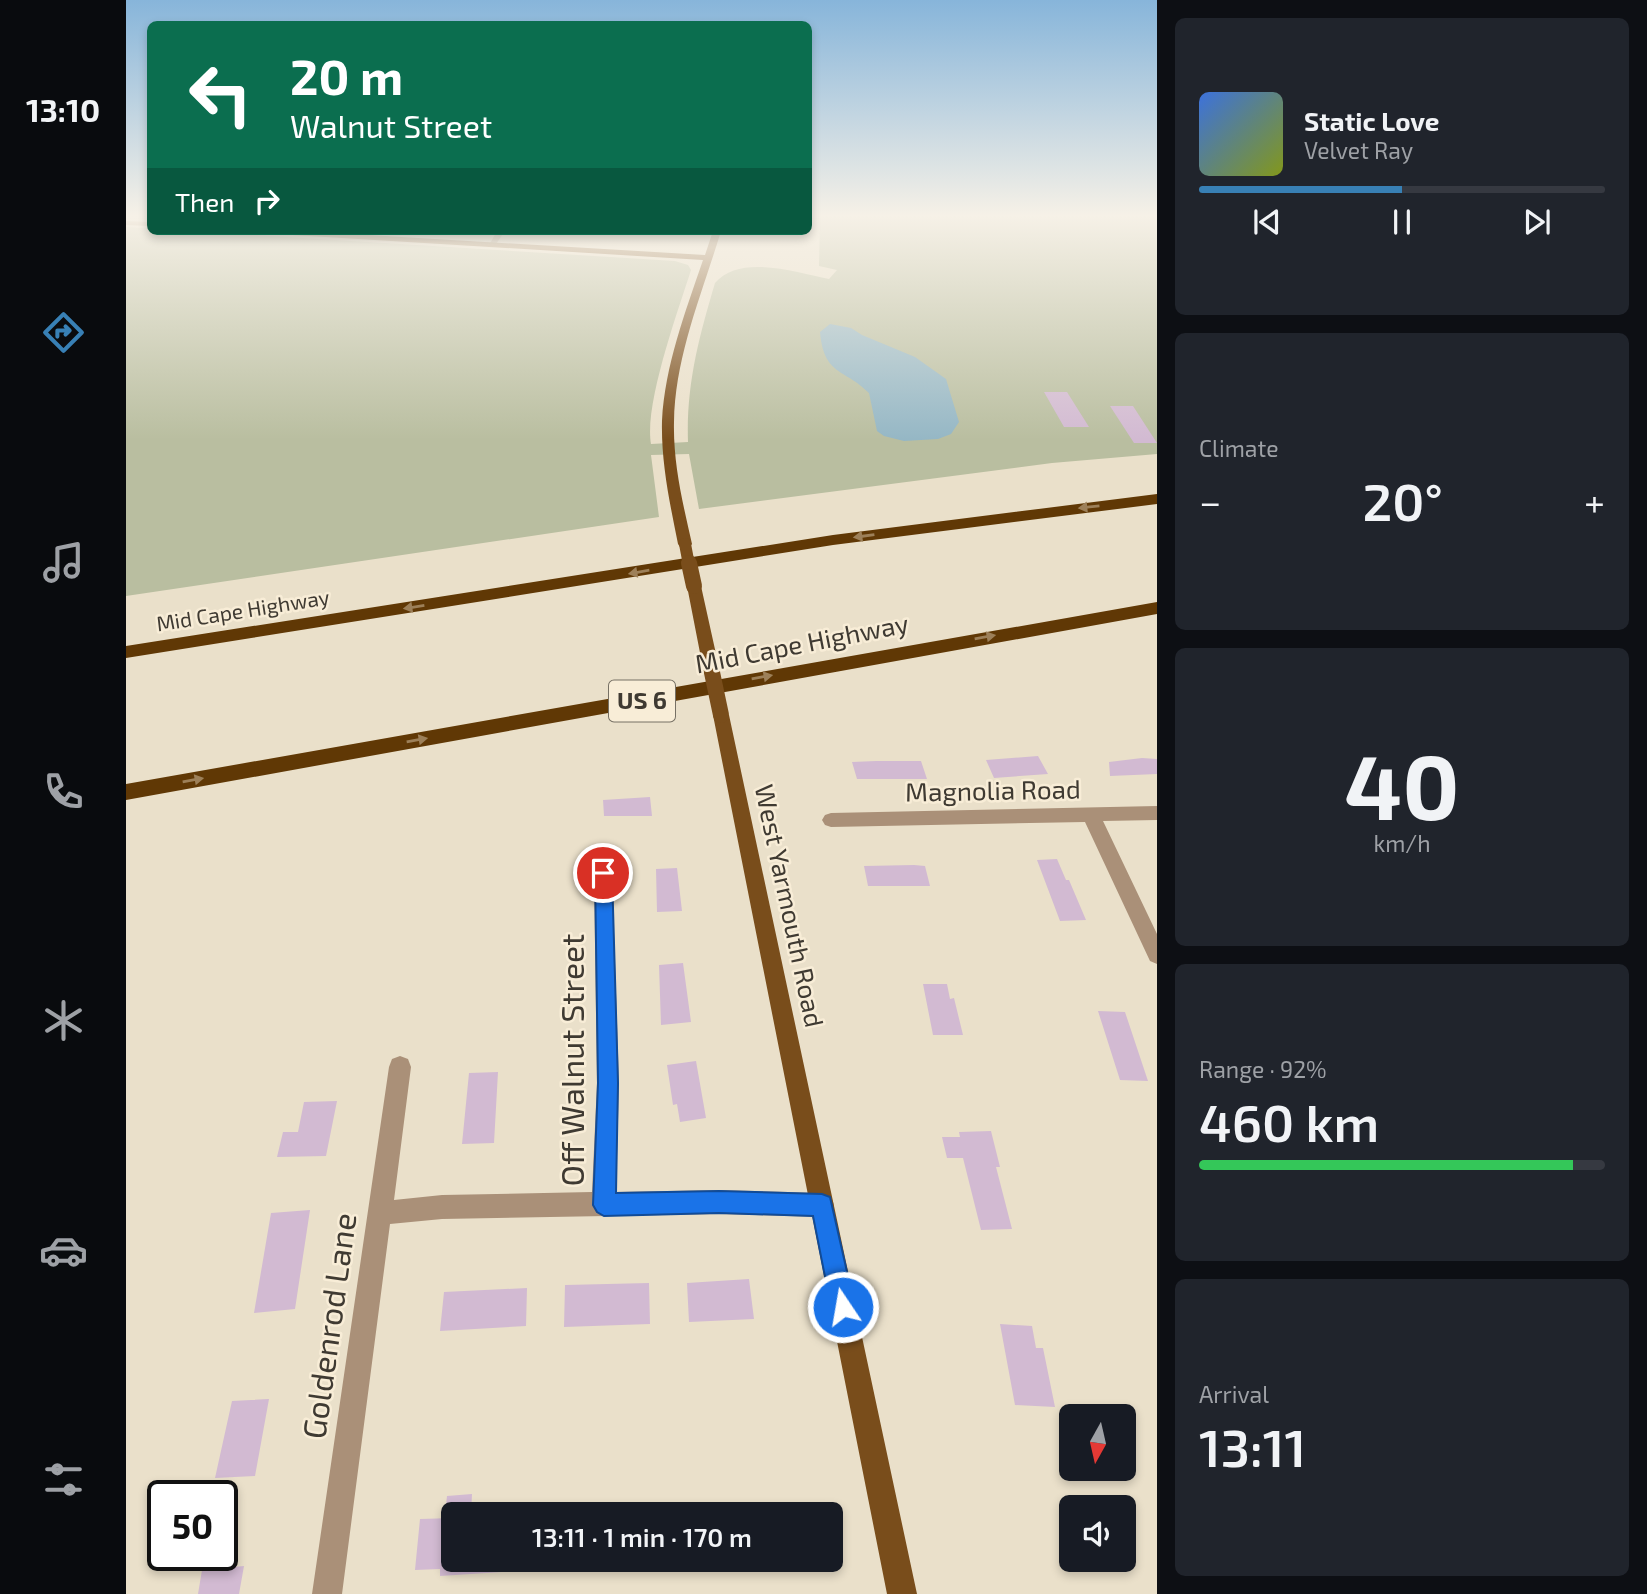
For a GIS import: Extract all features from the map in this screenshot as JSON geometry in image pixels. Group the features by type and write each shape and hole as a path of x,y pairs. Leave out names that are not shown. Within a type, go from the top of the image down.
{"highway":[{"name":"Mid Cape Highway","path":"126,652 874,534 1157,499"},
{"name":"Mid Cape Highway","path":"126,792 1157,608"}],"main road":[{"name":"West Yarmouth Road","path":"698,291 673,371 669,456 902,1594"}],"street":[{"name":"Magnolia Road","path":"831,820 1157,813"},
{"path":"1091,815 1157,955"},
{"name":"Off Walnut Street","path":"603,873 608,1083 604,1205"},
{"name":"Goldenrod Lane","path":"327,1594 400,1067"},
{"path":"380,1213 442,1207 719,1202 822,1205"}],"green space":[{"path":"126,291 684,291 657,382 652,406 651,444 688,442 689,401 713,291 1157,291 1157,454 1052,463 699,509 689,454 651,455 659,517 126,596"}],"water":[{"path":"830,324 851,328 915,357 946,379 959,422 951,434 938,439 904,441 884,436 877,431 869,393 837,370 826,357 820,332"}],"building":[{"path":"1044,392 1067,392 1089,427 1064,427"},
{"path":"1110,406 1133,406 1157,443 1134,443"},
{"path":"1038,756 1048,774 994,778 986,760"},
{"path":"1157,759 1157,774 1110,776 1109,762"},
{"path":"921,761 927,779 857,779 852,762"},
{"path":"650,797 652,816 604,816 603,800"},
{"path":"1057,859 1086,920 1060,921 1037,860"},
{"path":"864,866 925,866 930,886 868,886"},
{"path":"677,868 682,911 657,912 656,869"},
{"path":"683,963 691,1022 661,1025 659,965"},
{"path":"923,984 947,984 950,999 954,998 963,1035 933,1035"},
{"path":"1098,1011 1125,1012 1148,1081 1120,1080"},
{"path":"696,1061 706,1118 680,1122 677,1104 673,1105 667,1065"},
{"path":"498,1072 494,1143 462,1144 469,1073"},
{"path":"337,1101 326,1156 277,1157 283,1132 298,1132 304,1102"},
{"path":"991,1131 1000,1167 996,1167 1012,1229 981,1230 963,1158 947,1158 942,1137 960,1137 959,1132"},
{"path":"310,1210 295,1309 254,1313 271,1213"},
{"path":"749,1279 754,1319 689,1322 687,1283"},
{"path":"649,1283 650,1324 564,1327 565,1285"},
{"path":"527,1288 526,1326 440,1331 444,1292"},
{"path":"1000,1324 1032,1326 1036,1348 1043,1348 1055,1407 1015,1405"},
{"path":"269,1399 255,1476 215,1478 232,1401"},
{"path":"472,1494 472,1502 446,1502 447,1496"},
{"path":"441,1518 441,1572 502,1572 440,1576 440,1569 415,1570 420,1519"},
{"path":"244,1566 239,1594 198,1594 202,1571 238,1571 238,1567"}],"route":[{"path":"603,873 608,1083 604,1205 719,1202 822,1205 843,1307"}]}
